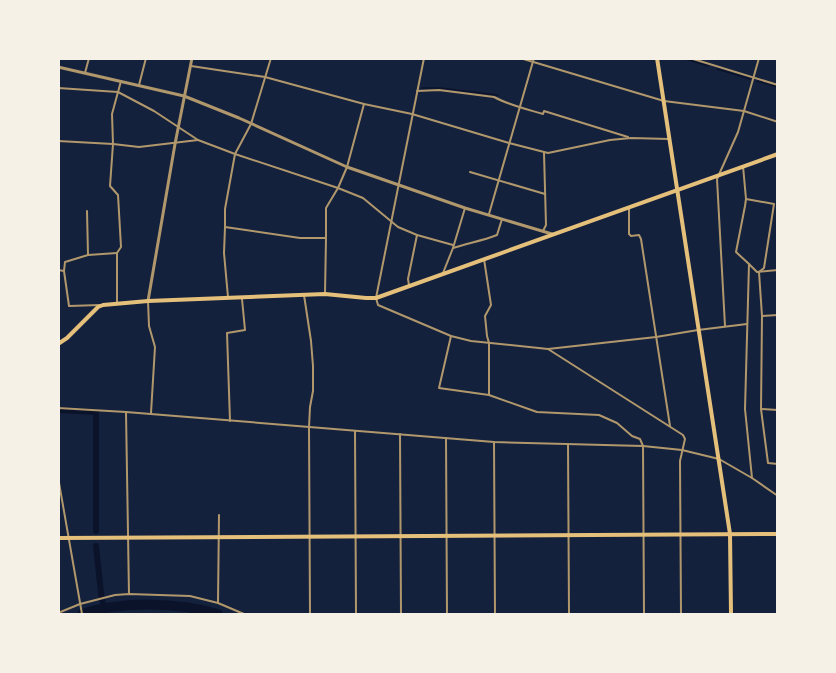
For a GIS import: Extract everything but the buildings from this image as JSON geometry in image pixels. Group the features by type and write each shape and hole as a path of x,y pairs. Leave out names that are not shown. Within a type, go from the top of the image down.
{"main road":[{"path":"657,58 730,534 731,615"},
{"path":"58,344 103,305 228,297 325,294 376,298 777,154"},
{"path":"58,538 777,534"}],"street":[{"path":"85,73 89,58"},
{"path":"139,86 146,58"},
{"path":"152,413 155,347 149,326 148,301 192,58"},
{"path":"228,297 224,253 225,209 235,154 251,124 271,58"},
{"path":"424,58 376,298 378,305 450,336 471,341 548,349 747,324"},
{"path":"520,58 533,60 664,101 744,111 777,122"},
{"path":"690,58 777,84"},
{"path":"725,327 717,179 738,132 759,58"},
{"path":"489,214 533,60"},
{"path":"191,66 266,76 548,153 609,140 669,139"},
{"path":"58,67 184,96 239,117 347,167 465,208 552,234"},
{"path":"117,303 117,254 122,247 118,195 110,186 112,114 121,81"},
{"path":"58,88 118,92 154,111 198,140 363,198 398,227 453,246 480,242 496,235 502,219"},
{"path":"417,91 439,90 494,97 519,107 543,114 544,111 631,138"},
{"path":"325,294 326,208 347,167 364,104"},
{"path":"58,141 139,147 198,140"},
{"path":"543,231 546,225 544,152"},
{"path":"743,166 746,199 736,252 757,272 777,270"},
{"path":"470,172 545,194"},
{"path":"746,199 774,204 764,268 759,272"},
{"path":"629,206 629,234 641,238 670,426"},
{"path":"443,273 465,208"},
{"path":"87,211 88,255"},
{"path":"225,227 300,238 326,238"},
{"path":"409,286 408,279 417,235"},
{"path":"103,305 69,306 64,271 65,262 88,255 117,254"},
{"path":"484,259 491,305 485,316 489,343 489,395"},
{"path":"749,264 745,409 752,478"},
{"path":"58,270 64,271"},
{"path":"759,272 762,316 762,409 768,463 777,464"},
{"path":"304,295 313,366 309,427 310,615"},
{"path":"230,421 227,333 245,330 242,297"},
{"path":"762,316 777,315"},
{"path":"450,336 440,388 489,395 537,412 599,415 617,423 632,436 640,439 643,446 644,615"},
{"path":"548,349 683,435 685,439 680,461 681,615"},
{"path":"58,408 152,413 494,442 643,446 682,450 719,459 777,496"},
{"path":"762,409 777,410"},
{"path":"126,412 129,594"},
{"path":"355,431 356,615"},
{"path":"400,434 401,615"},
{"path":"446,438 447,615"},
{"path":"494,442 495,615"},
{"path":"568,444 569,615"},
{"path":"58,477 82,615"},
{"path":"218,603 219,515"},
{"path":"58,613 99,599 129,594 190,596 218,603 243,615"}],"waterway":[{"path":"682,58 708,66"},
{"path":"717,69 750,79"},
{"path":"757,81 778,87"},
{"path":"422,88 498,95"},
{"path":"58,410 96,412 96,531"},
{"path":"96,546 104,609"},
{"path":"82,614 132,605 168,605 218,614"}]}
